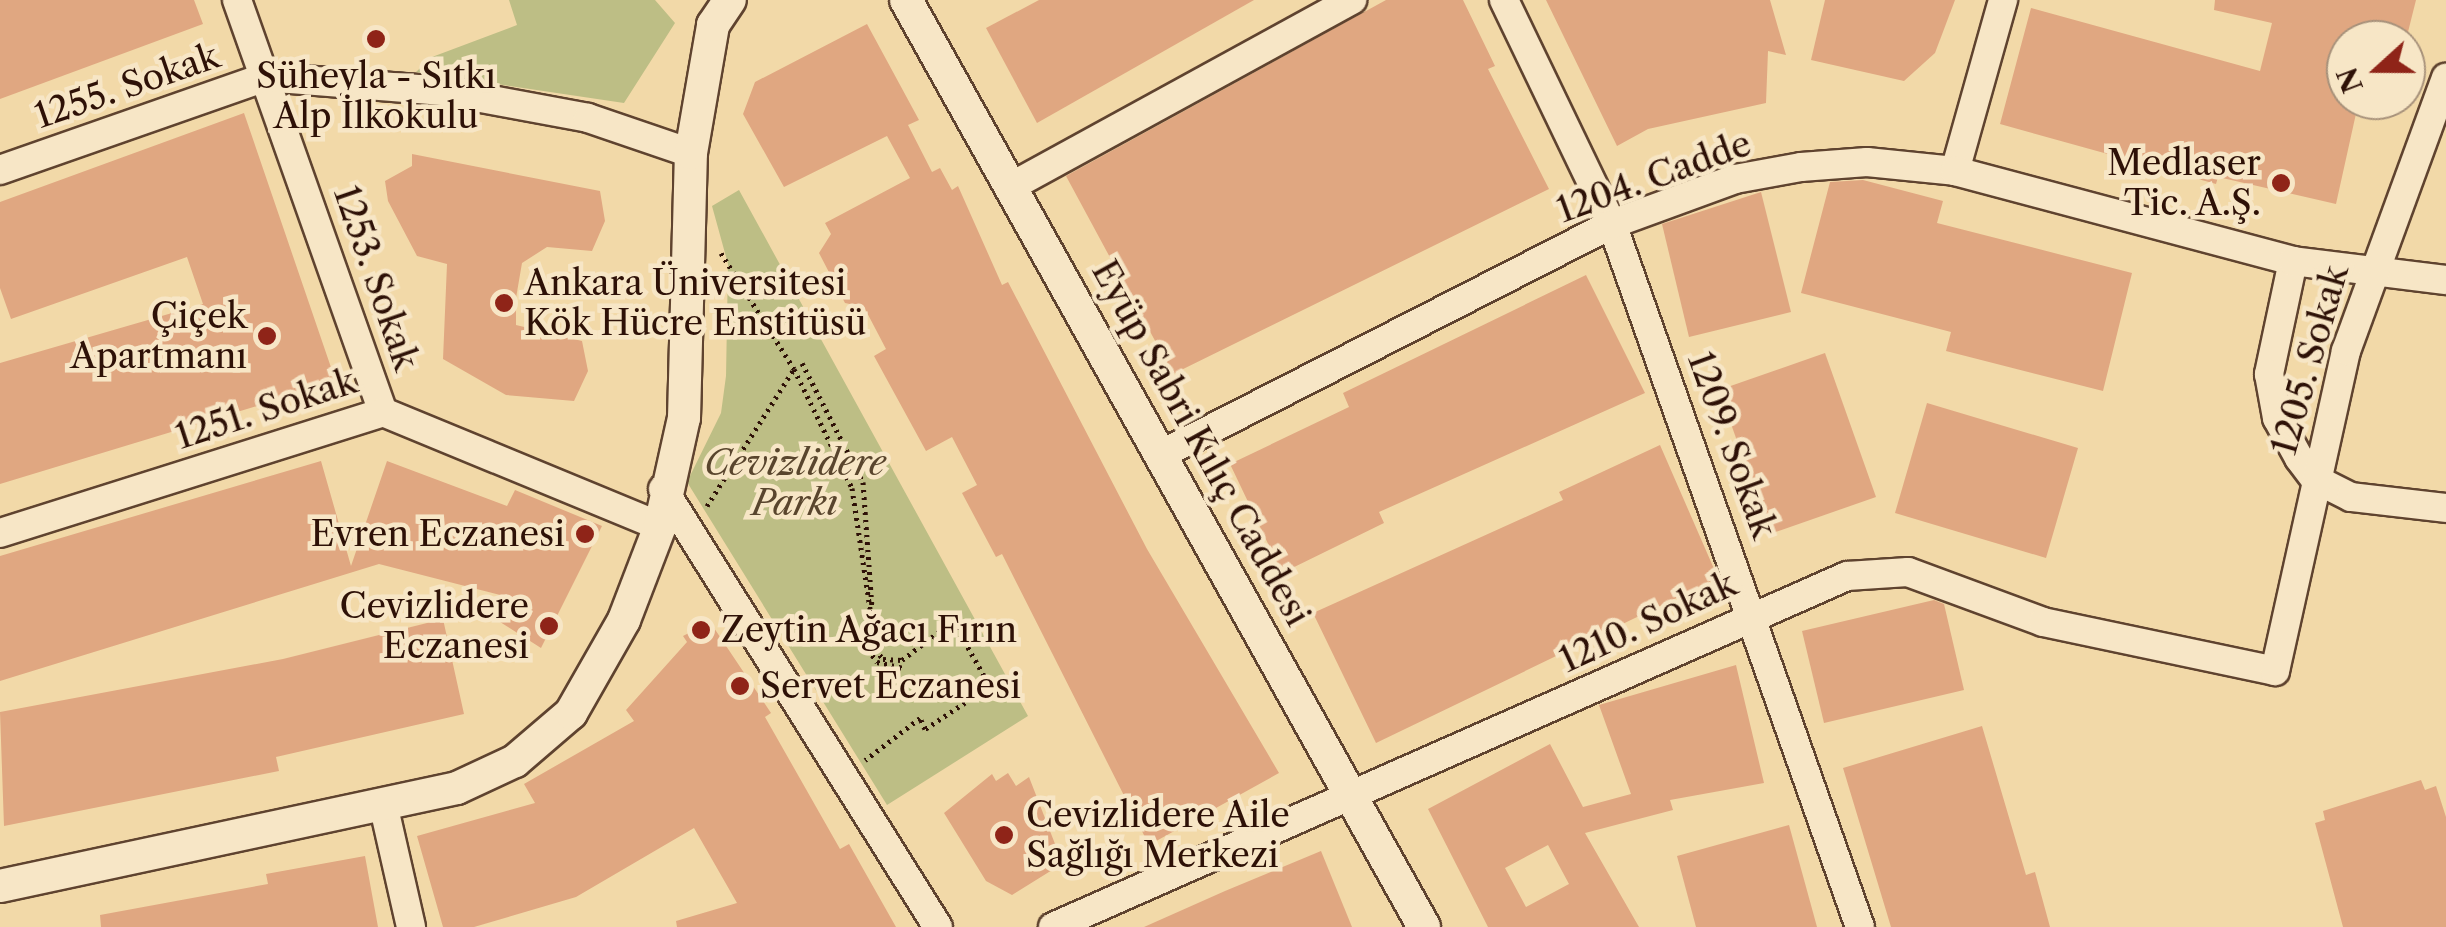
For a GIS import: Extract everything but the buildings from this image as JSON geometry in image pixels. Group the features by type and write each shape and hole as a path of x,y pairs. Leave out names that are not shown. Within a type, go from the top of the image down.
{"street":[{"name":"1253. Sokak","path":"237,0 383,412"},
{"path":"730,0 709,41 691,153 684,418 663,489 674,530 843,777 938,927"},
{"name":"Eyüp Sabri Kılıç Caddesi","path":"906,0 1424,927"},
{"path":"1012,186 1352,0"},
{"name":"1209. Sokak","path":"1504,0 1612,224 1753,614 1860,927"},
{"path":"1955,171 2003,0"},
{"name":"1255. Sokak","path":"0,170 265,78 443,91 588,118 691,153"},
{"name":"1205. Sokak","path":"2274,671 2315,479 2374,273 2446,78"},
{"name":"1204. Cadde","path":"1162,454 1612,224 1735,179 1801,167 1868,162 1955,171 2293,261 2446,280"},
{"path":"2293,261 2269,374 2277,418 2315,479 2352,498 2446,508"},
{"name":"1251. Sokak","path":"0,533 383,412 674,530"},
{"path":"0,886 384,808 515,761 570,714 674,530"},
{"name":"1210. Sokak","path":"1052,927 1354,800 1753,614 1847,576 1908,572 2043,622 2274,671"},
{"path":"384,808 411,927"}],"path":[{"path":"691,206 794,369 852,488 868,649 877,662 904,668"},
{"path":"802,363 863,482 875,649 883,659 902,660 953,621 990,686 926,728 920,718 843,777"},
{"path":"674,530 794,369"}],"green space":[{"path":"509,0 655,0 675,23 624,103 416,72 432,57 517,25"},
{"name":"Cevizlidere Parkı","path":"739,190 1028,716 887,805 687,482 721,413 726,376 728,264 712,206"}],"place":[{"name":"Süheyla - Sıtkı Alp İlkokulu","path":"376,39"},
{"name":"Medlaser Tic. A.Ş.","path":"2281,183"},
{"name":"Ankara Üniversitesi Kök Hücre Enstitüsü","path":"504,303"},
{"name":"Çiçek Apartmanı","path":"267,336"},
{"name":"Evren Eczanesi","path":"585,534"},
{"name":"Cevizlidere Eczanesi","path":"549,626"},
{"name":"Zeytin Ağacı Fırın","path":"701,630"},
{"name":"Servet Eczanesi","path":"740,686"},
{"name":"Cevizlidere Aile Sağlığı Merkezi","path":"1004,835"}]}
